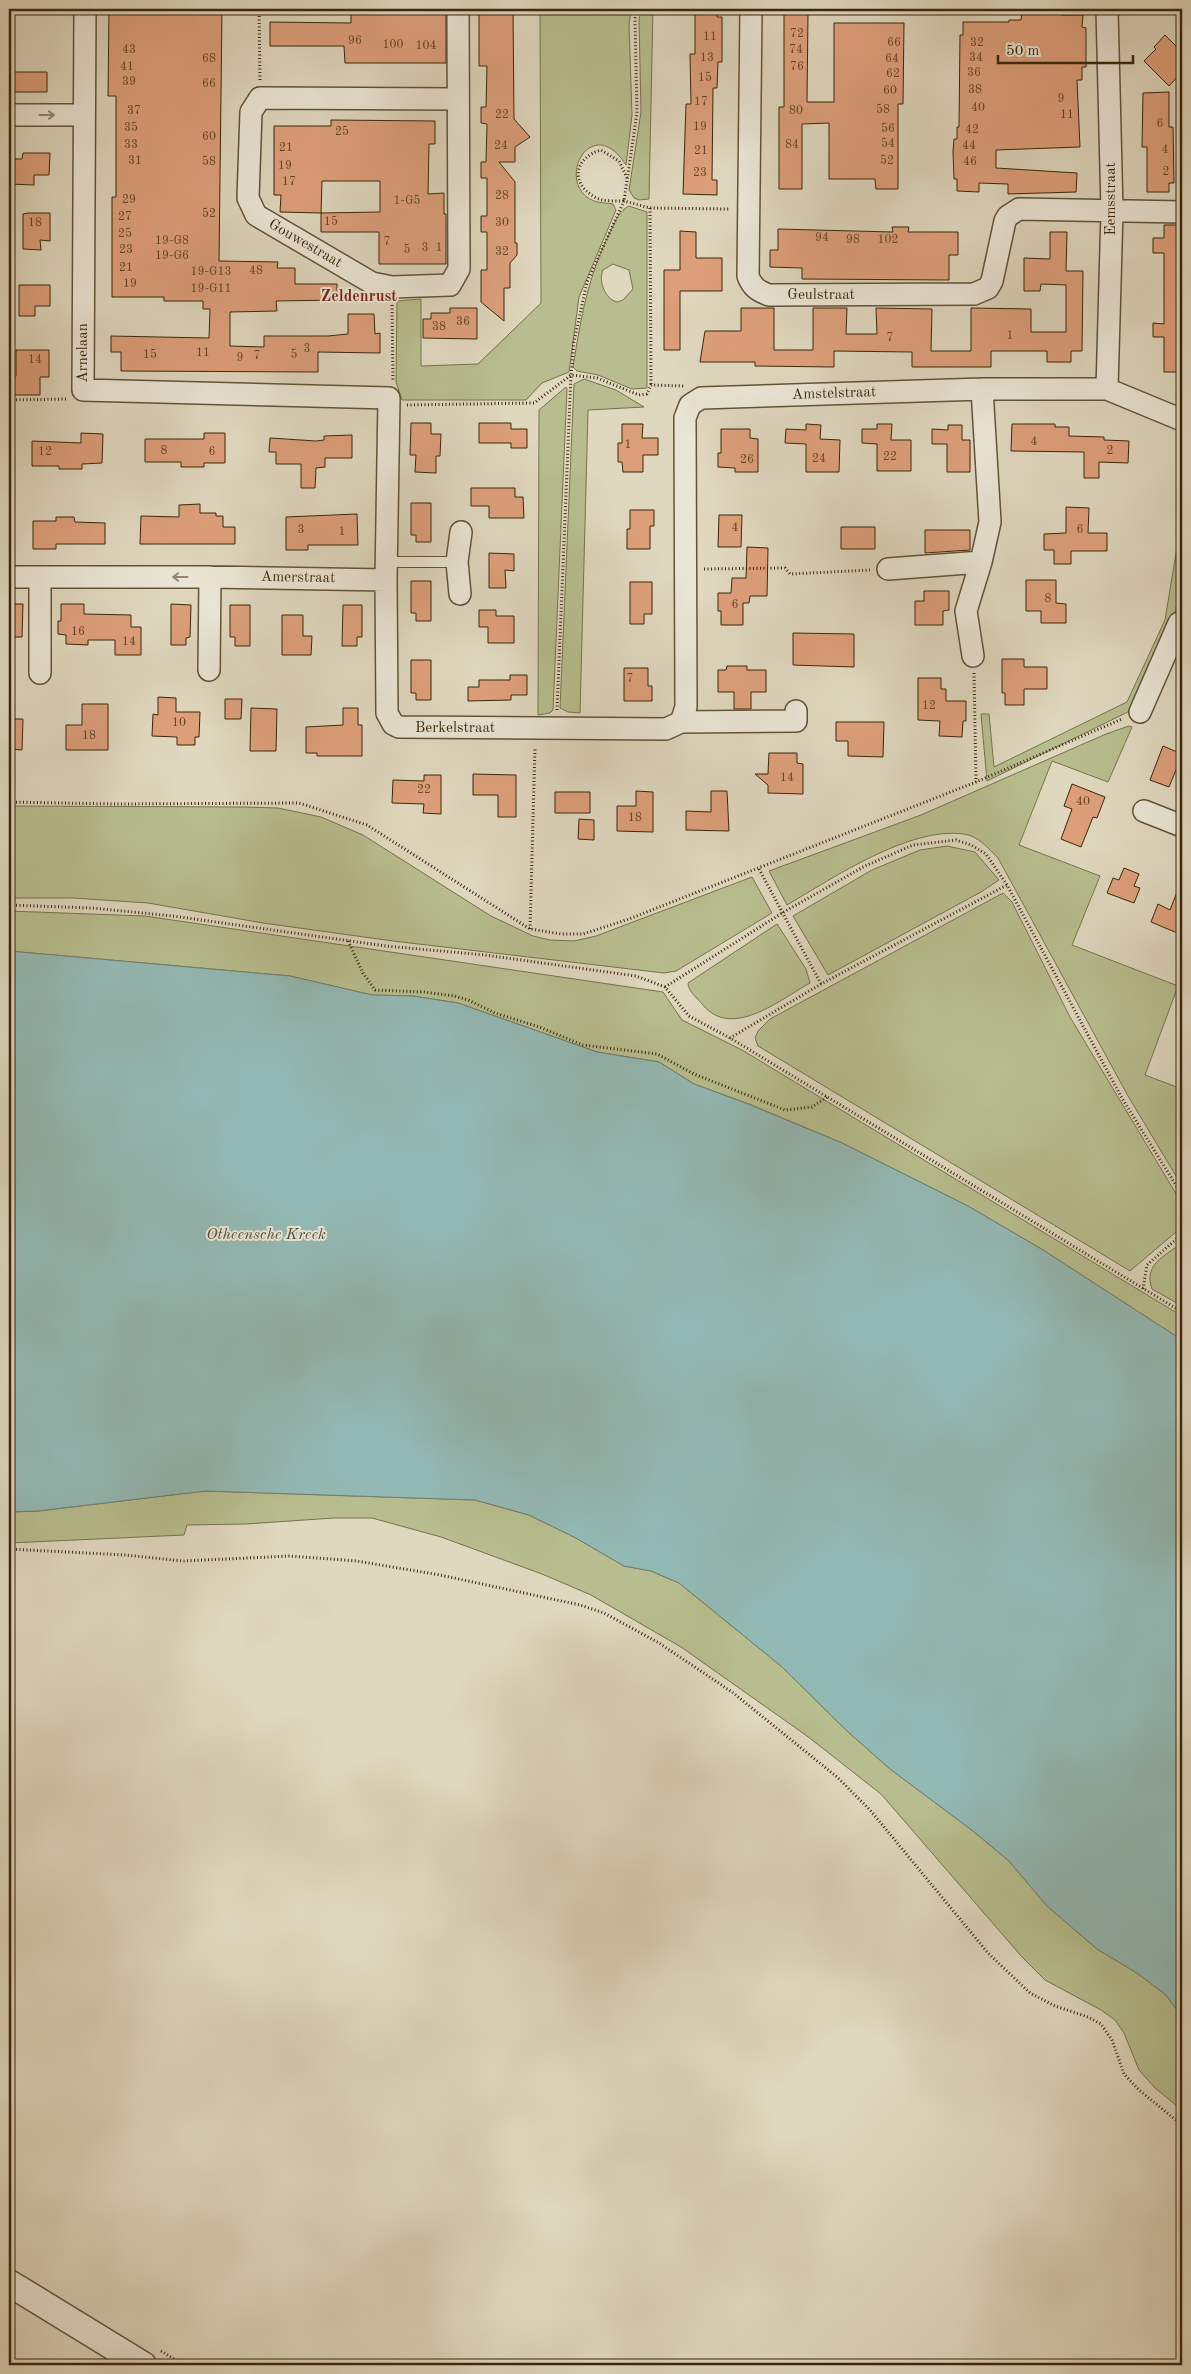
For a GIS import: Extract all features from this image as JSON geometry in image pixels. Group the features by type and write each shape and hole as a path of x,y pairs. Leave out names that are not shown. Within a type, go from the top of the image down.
{"street":[{"name":"Arnelaan","path":"85,9 82,390 389,402"},
{"name":"Gouwestraat","path":"260,98 251,112 248,198 256,215 372,283 392,287 450,284 459,269 456,99 458,9"},
{"name":"Geulstraat","path":"751,9 748,276 756,289 769,295 974,294 988,288 992,281 1005,222 1013,212 1025,209 1112,211"},
{"name":"Eemsstraat","path":"1107,9 1112,211 1107,388"},
{"path":"260,98 456,99"},
{"path":"9,115 84,115"},
{"path":"1112,211 1182,212"},
{"path":"1107,388 1182,420"},
{"name":"Amstelstraat","path":"690,405 695,400 708,397 1107,388"},
{"path":"973,656 966,611 981,562 990,522 982,390"},
{"name":"Berkelstraat","path":"389,402 387,713 393,724 405,728 666,729 681,722 796,721 796,711"},
{"path":"681,722 686,707 686,418 690,405"},
{"path":"460,594 457,562 461,532"},
{"path":"888,569 981,562"},
{"name":"Amerstraat","path":"9,577 210,577 387,571"},
{"path":"209,670 210,577"},
{"path":"40,578 40,673"},
{"path":"1140,712 1179,623 1182,624"},
{"path":"1144,811 1182,826"},
{"path":"9,2283 143,2365"}],"lane":[{"path":"387,571 457,562"}],"path":[{"path":"259,9 260,98"},
{"path":"556,729 571,375 576,333 587,282 624,201 637,113 636,9"},
{"path":"627,178 620,161 601,150 589,153 580,162 579,177 583,187 593,197 608,201 624,201 650,208 748,209"},
{"path":"392,287 393,385 389,402 534,403 571,375 597,378 639,395 647,394 651,385 650,208"},
{"path":"651,385 690,386 690,405"},
{"path":"9,400 68,400 82,390"},
{"path":"685,570 785,568 790,574 888,569"},
{"path":"973,656 976,782"},
{"path":"9,802 115,804 299,803 367,825 530,929 561,934 583,934 629,920 759,869 976,782 1140,712"},
{"path":"530,929 535,729"},
{"path":"665,986 782,914 865,866 913,845 956,840 971,845 986,854 1007,885 1123,1100 1182,1195"},
{"path":"759,869 821,984"},
{"path":"730,1038 821,984 1007,885"},
{"path":"9,905 92,908 174,916 348,940 485,954 636,976 665,986 689,1016 730,1038 1182,1312"},
{"path":"348,940 362,973 375,990 424,992 454,996 468,1000 495,1013 539,1026 582,1045 657,1054 694,1074 785,1110 812,1107 827,1097"},
{"path":"1143,1289 1146,1265 1182,1234"},
{"path":"9,1549 125,1555 183,1561 290,1556 357,1561 440,1575 580,1605 604,1613 666,1648 732,1692 837,1777 870,1810 988,1953 1007,1973 1042,2000 1101,2024 1112,2040 1124,2074 1139,2090 1182,2125"}],"green space":[{"path":"540,9 631,9 629,25 632,115 626,165 613,150 600,145 590,148 581,156 577,168 577,180 582,192 594,201 613,204 616,210 579,297 569,372 542,383 526,400 402,400 396,382 397,301 421,299 421,366 478,364 541,303"},
{"path":"642,9 653,9 649,199 639,200 634,198 629,190 641,112 639,19"},
{"path":"629,206 647,212 647,388 632,389 598,375 577,371 573,367 582,314 596,264 618,216","holes":["613,264 629,270 633,289 623,300 617,302 609,297 604,289 601,279 603,270"]},
{"path":"584,379 616,390 644,407 588,410 580,713 568,712 560,708 574,384"},
{"path":"566,387 553,710 550,713 538,715 539,410"},
{"path":"1182,517 1182,569 1174,622 1136,708 987,781 981,714 989,714 994,767 1127,702 1165,620"},
{"path":"1129,726 1132,727 1108,782 1052,761 1019,845 1100,876 1072,945 1178,986 1145,1075 1182,1089 1182,1186 1128,1096 998,858 982,843 974,837 964,834 943,834 920,838 872,856 787,905 769,871 921,815 1106,734"},
{"path":"9,806 278,808 321,817 363,835 491,916 533,936 550,940 574,941 596,936 752,877 772,913 676,971 664,973 393,941 263,923 148,903 73,898 9,898"},
{"path":"947,846 975,852 999,880 981,892 828,975 793,916 872,870 920,850"},
{"path":"1003,893 1012,902 1070,1017 1181,1202 1182,1227 1130,1271 758,1046 755,1038 758,1031 770,1019"},
{"path":"9,911 145,916 663,992 682,1020 742,1050 1182,1316 1182,1340 1043,1250 968,1206 842,1143 749,1104 694,1084 659,1062 597,1052 458,1003 413,996 372,995 290,976 9,951"},
{"path":"777,924 806,969 810,983 771,1006 742,1018 728,1019 715,1015 693,994 689,989 688,983"},
{"path":"1182,1243 1182,1306 1152,1289 1150,1273 1157,1262"},
{"path":"205,1491 475,1500 529,1515 576,1538 624,1566 651,1571 679,1583 781,1666 846,1730 890,1769 973,1831 1009,1861 1047,1906 1097,1949 1137,1973 1166,1995 1182,2017 1182,2110 1155,2088 1139,2070 1124,2033 1115,2020 1101,2010 1045,1980 1022,1957 881,1794 807,1736 681,1647 591,1595 542,1574 441,1537 372,1518 187,1525 184,1535 9,1543 9,1512 38,1511"}],"water":[{"name":"Otheensche Kreek","path":"9,951 290,976 372,995 413,996 458,1003 597,1052 659,1062 694,1084 842,1143 968,1206 1043,1250 1182,1340 1182,2017 1166,1995 1137,1973 1097,1949 1047,1906 1009,1861 973,1831 890,1769 846,1730 781,1666 679,1583 651,1571 624,1566 576,1538 529,1515 475,1500 205,1491 38,1511 9,1512"}],"building":[{"path":"109,9 222,9 219,261 278,262 277,268 295,268 295,284 337,284 337,300 276,301 277,311 230,312 230,346 264,347 264,336 328,336 348,334 348,314 374,314 375,334 380,333 380,353 318,352 318,372 121,371 121,352 111,352 111,336 209,338 210,309 203,309 203,301 164,301 164,297 112,297 112,197 116,197 116,96 108,96"},
{"path":"479,9 513,9 514,119 530,137 515,147 515,162 499,162 515,182 515,243 517,243 517,255 510,263 510,288 504,288 504,321 481,302 481,270 487,270 487,232 481,232 481,216 487,216 487,178 481,178 481,162 486,162 487,124 481,123 481,107 486,107 487,66 479,66"},
{"path":"695,9 717,9 717,17 722,17 722,62 718,62 717,88 713,88 712,180 717,180 717,195 683,194 686,104 691,104 690,54 695,54"},
{"path":"1062,11 1061,15 1083,15 1082,27 1086,28 1086,67 1082,67 1082,80 1077,80 1080,147 996,150 996,168 1077,173 1076,192 1008,194 1008,184 979,183 979,192 957,191 957,179 954,179 953,151 954,139 957,139 957,127 959,127 960,35 963,35 963,22 1009,22 1009,20 1021,20 1022,12"},
{"path":"351,13 446,13 446,63 345,63 344,46 270,46 270,22 351,23"},
{"path":"784,14 808,14 807,102 834,102 834,23 904,23 903,104 898,104 898,189 876,189 875,179 829,179 829,123 802,124 802,189 779,189 779,107 784,107"},
{"path":"1165,35 1182,52 1182,72 1169,86 1144,61 1156,49 1154,47"},
{"path":"9,72 47,72 47,92 12,92 12,87 9,87"},
{"path":"1169,92 1169,127 1173,127 1174,183 1169,183 1169,192 1147,192 1147,147 1142,147 1143,93"},
{"path":"331,120 435,121 435,144 429,144 428,194 444,193 446,264 379,264 379,232 321,232 321,213 280,212 281,195 274,195 274,126 331,126","holes":["322,181 380,181 380,212 321,213"]},
{"path":"23,153 50,153 49,175 34,175 34,185 9,184 10,159 22,159"},
{"path":"50,213 50,241 40,240 41,250 23,249 23,214"},
{"path":"1164,225 1182,225 1182,372 1164,372 1164,337 1153,337 1153,323 1164,324 1164,253 1153,253 1153,238 1164,238"},
{"path":"892,227 909,227 908,232 958,232 958,255 949,255 949,280 802,279 802,268 770,267 770,250 778,250 778,229 893,232"},
{"path":"680,231 696,232 696,258 722,258 722,291 680,291 680,350 664,350 664,270 680,270"},
{"path":"1050,232 1067,232 1066,271 1083,271 1082,351 1071,351 1071,362 1047,362 1047,351 991,351 991,367 912,367 912,352 834,351 834,367 755,366 755,362 700,362 705,331 741,331 741,308 774,308 774,350 813,350 813,308 847,308 846,334 877,334 876,308 932,309 931,351 971,351 971,308 1031,309 1031,332 1066,332 1066,285 1041,284 1040,291 1024,291 1024,258 1050,259"},
{"path":"19,285 50,285 50,306 35,306 35,316 19,316"},
{"path":"450,308 477,308 477,339 423,338 423,319 431,319 431,313 450,313"},
{"path":"16,350 49,350 49,377 40,377 40,395 11,395 11,376 16,376"},
{"path":"411,423 431,423 431,434 441,434 440,456 436,456 436,473 415,472 416,455 410,455"},
{"path":"479,423 511,423 511,429 527,429 527,448 511,448 511,443 479,443"},
{"path":"622,424 643,424 642,438 658,438 658,455 643,455 643,472 623,472 622,462 618,462 618,443 622,443"},
{"path":"806,424 821,425 820,439 840,440 839,472 806,472 806,444 785,443 786,429 806,430"},
{"path":"877,424 892,424 891,440 911,440 911,471 877,471 877,444 862,443 862,429 877,429"},
{"path":"1012,424 1055,424 1055,427 1069,427 1069,436 1104,437 1104,440 1129,441 1128,463 1099,462 1099,478 1084,478 1084,452 1011,451"},
{"path":"948,425 962,425 962,440 970,440 970,472 947,472 947,444 932,444 932,429 948,430"},
{"path":"721,429 750,429 750,438 758,439 758,472 735,472 735,468 718,467 718,453 721,453"},
{"path":"81,433 103,434 102,463 82,464 82,469 59,469 59,466 32,466 32,441 81,443"},
{"path":"204,433 225,433 225,463 204,463 204,467 181,467 181,462 145,462 145,439 204,439"},
{"path":"352,435 352,458 325,458 325,467 316,468 315,488 301,488 301,464 276,464 276,452 269,452 270,438 316,441 324,440 324,436"},
{"path":"471,488 515,488 515,497 523,497 524,518 489,518 489,506 471,506"},
{"path":"411,503 431,503 431,542 416,542 416,535 411,535"},
{"path":"200,504 200,513 216,513 216,516 223,516 223,527 235,527 235,544 140,544 141,516 179,517 179,505"},
{"path":"1066,507 1089,508 1088,533 1107,533 1107,551 1071,551 1071,564 1054,564 1054,550 1044,550 1044,534 1066,533"},
{"path":"630,510 654,510 654,526 650,526 650,549 627,549 627,529 630,529"},
{"path":"357,514 358,545 308,545 308,550 286,550 286,517"},
{"path":"719,515 742,515 741,547 718,547"},
{"path":"56,517 74,517 75,522 105,523 105,544 56,544 56,549 33,549 33,521 56,521"},
{"path":"841,527 875,527 875,549 841,549"},
{"path":"925,530 970,530 970,550 925,553"},
{"path":"747,547 768,548 767,596 750,596 749,603 743,603 743,625 721,625 721,611 718,611 718,593 731,593 732,578 746,578"},
{"path":"489,553 514,554 514,571 505,570 506,588 489,588"},
{"path":"1026,580 1056,580 1056,603 1066,604 1066,623 1041,623 1041,611 1026,611"},
{"path":"411,581 431,581 431,621 416,621 416,613 411,613"},
{"path":"630,582 652,582 652,614 644,614 644,624 630,624"},
{"path":"924,591 949,591 949,610 943,611 943,625 915,625 915,601 924,601"},
{"path":"9,604 23,604 22,637 9,637"},
{"path":"61,604 84,604 84,614 131,615 131,627 141,627 141,655 115,655 115,640 88,640 88,645 66,644 66,635 58,634 58,621 61,621"},
{"path":"171,604 191,605 190,637 186,638 186,645 171,645"},
{"path":"230,605 250,605 250,646 235,646 235,637 230,637"},
{"path":"343,605 362,605 362,637 357,637 357,646 342,646"},
{"path":"479,610 496,610 496,616 514,616 514,643 488,643 488,627 479,627"},
{"path":"282,615 303,615 303,636 312,636 311,655 282,655"},
{"path":"793,633 854,634 854,667 793,665"},
{"path":"1002,659 1024,659 1024,667 1047,667 1047,689 1024,689 1024,705 1005,705 1005,693 1002,693"},
{"path":"411,660 431,660 431,700 416,700 416,693 411,693"},
{"path":"727,666 747,666 747,670 766,670 766,692 751,692 751,709 734,709 734,692 718,692 718,670 726,670"},
{"path":"624,668 648,668 648,686 652,686 652,701 624,701"},
{"path":"510,675 527,675 527,695 511,695 511,700 468,701 468,687 479,687 479,680 510,680"},
{"path":"918,678 941,678 941,689 946,689 946,701 966,701 966,721 963,721 962,737 939,736 940,721 918,720"},
{"path":"158,697 176,698 176,712 200,712 199,737 195,737 195,745 177,745 177,737 152,736 153,714 158,715"},
{"path":"225,699 242,699 241,719 225,719"},
{"path":"82,704 108,704 108,750 66,750 66,725 82,725"},
{"path":"251,708 277,709 276,751 250,751"},
{"path":"343,708 358,708 358,725 362,725 362,756 317,756 317,753 306,753 306,727 343,725"},
{"path":"9,719 23,719 22,750 9,749"},
{"path":"836,722 884,722 883,757 848,756 848,741 836,741"},
{"path":"1163,746 1182,754 1182,773 1176,770 1169,787 1150,780"},
{"path":"769,753 797,753 797,763 803,764 803,794 768,793 768,785 755,774 768,774"},
{"path":"473,774 516,775 516,817 498,817 498,795 473,795"},
{"path":"424,775 441,775 441,814 423,813 424,804 392,803 393,780 424,781"},
{"path":"1072,784 1105,797 1097,818 1093,817 1081,847 1061,839 1072,809 1064,806"},
{"path":"636,791 653,792 653,832 617,831 617,806 636,806"},
{"path":"711,791 727,791 729,831 686,830 686,811 711,812"},
{"path":"555,792 590,792 590,813 555,813"},
{"path":"579,819 594,820 594,840 578,839"},
{"path":"1124,868 1139,874 1134,886 1140,888 1134,903 1107,893 1113,878 1119,880"},
{"path":"1181,882 1182,935 1151,922 1158,904 1170,910"}],"district":[{"name":"Zeldenrust","path":"359,297"}]}
